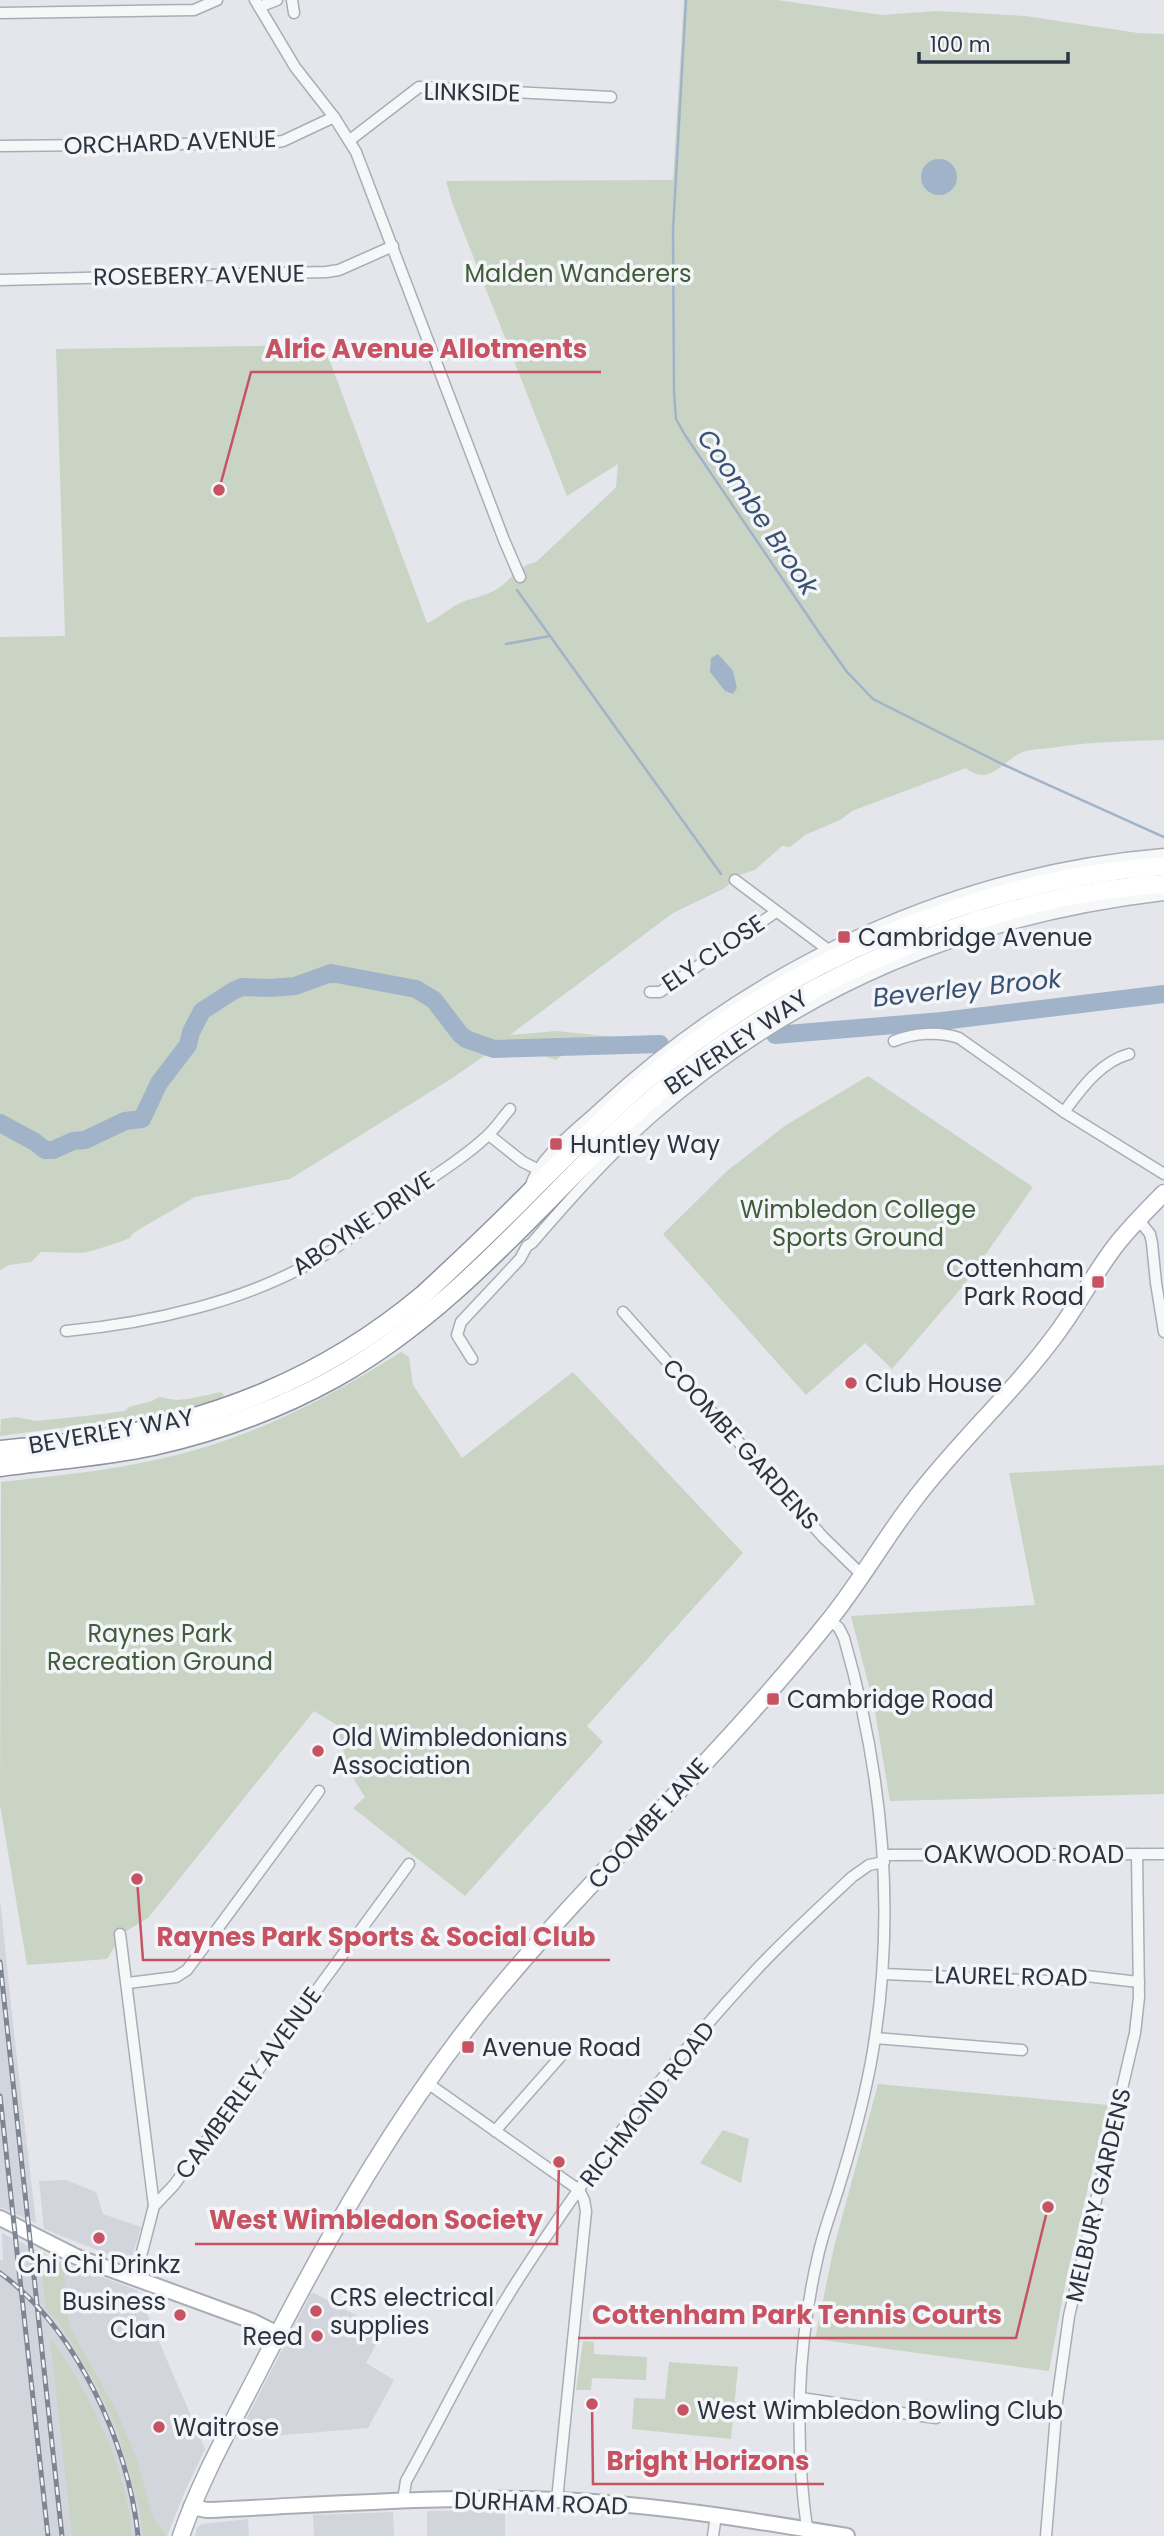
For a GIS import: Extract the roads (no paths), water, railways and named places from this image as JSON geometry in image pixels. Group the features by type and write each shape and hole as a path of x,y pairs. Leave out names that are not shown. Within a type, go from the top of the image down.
{"highway":[{"name":"BEVERLEY WAY","path":"0,1450 85,1441 147,1429 250,1400 330,1362 387,1325 433,1286 644,1082 742,1011 800,977 915,924 979,902 1078,877 1164,866"},
{"name":"BEVERLEY WAY","path":"0,1467 150,1447 189,1437 279,1406 338,1376 396,1340 426,1317 485,1265 619,1129 656,1096 744,1030 816,987 876,959 981,920 1080,896 1164,884"}],"main road":[{"name":"COOMBE LANE","path":"181,2536 191,2507 278,2334 360,2185 453,2045 537,1944 830,1620 916,1497 1059,1332 1114,1249 1138,1219 1164,1194"},
{"path":"0,2218 62,2251 252,2321 278,2334"},
{"name":"DURHAM ROAD","path":"191,2507 207,2510 403,2500 557,2500 673,2508 808,2533 847,2536"}],"street":[{"path":"0,13 194,10 217,0"},
{"path":"277,0 257,4 295,67 350,140 520,576"},
{"path":"292,0 294,13"},
{"name":"LINKSIDE","path":"350,140 419,87 611,97"},
{"name":"ORCHARD AVENUE","path":"0,146 270,143 283,141 334,117"},
{"name":"ROSEBERY AVENUE","path":"0,280 326,272 339,270 393,246"},
{"name":"BEVERLEY WAY","path":"527,1195 537,1169 622,1088 687,1035 771,979 827,949 942,901 1000,884 1090,863 1164,854"},
{"path":"735,880 827,949"},
{"name":"BEVERLEY WAY","path":"472,1359 457,1335 461,1322 520,1259 527,1246 600,1167 650,1118 746,1044 804,1008 863,978 948,943 1027,918 1164,895"},
{"name":"ELY CLOSE","path":"650,992 660,992 776,912"},
{"path":"894,1041 904,1037 946,1033 959,1038 1064,1112 1164,1174"},
{"path":"1064,1112 1078,1093 1109,1062 1129,1055"},
{"name":"ABOYNE DRIVE","path":"66,1331 107,1327 182,1311 262,1286 295,1272 362,1229 489,1135 510,1108"},
{"path":"489,1135 523,1163 537,1169"},
{"path":"1138,1219 1150,1234 1164,1332"},
{"name":"BEVERLEY WAY","path":"485,1265 502,1257 512,1248 527,1246"},
{"name":"COOMBE GARDENS","path":"623,1312 823,1537 862,1575"},
{"path":"808,2533 801,2453 805,2332 814,2275 860,2113 875,2038 883,1974 886,1916 884,1859 874,1769 852,1664 839,1628 830,1620"},
{"path":"128,1983 176,1977 187,1970 319,1791"},
{"name":"MELBURY GARDENS","path":"1046,2536 1057,2402 1069,2316 1135,2033 1139,1982 1137,1854"},
{"name":"OAKWOOD ROAD","path":"884,1859 1164,1854"},
{"name":"RICHMOND ROAD","path":"403,2500 406,2481 481,2342 522,2273 579,2190 655,2088 758,1968 852,1877 869,1865 884,1859"},
{"name":"CAMBERLEY AVENUE","path":"135,2279 154,2206 174,2185 409,1864"},
{"path":"120,1934 154,2206"},
{"name":"LAUREL ROAD","path":"883,1974 1049,1981 1086,1976 1139,1982"},
{"path":"875,2038 1022,2050"},
{"path":"495,2131 561,2056"},
{"path":"426,2082 579,2190 584,2200 586,2211 557,2500"},
{"path":"801,2398 936,2418"},
{"path":"713,2536 716,2515"}],"water":[{"path":"939,159 952,164 957,177 952,190 939,195 926,190 921,177 926,164"},
{"path":"718,654 733,671 737,688 733,694 725,691 710,672 711,658"}],"waterway":[{"name":"Coombe Brook","path":"686,0 673,230 674,392 676,419 685,435 847,672 873,699 1002,764 1164,837"},
{"path":"517,590 721,874"},
{"path":"506,644 550,636"},
{"name":"Beverley Brook","path":"0,1123 45,1150 53,1150 73,1141 85,1140 125,1121 142,1119 159,1083 188,1045 191,1032 202,1011 242,987 295,986 331,973 416,989 434,1000 466,1039 494,1049 660,1044"},
{"name":"Beverley Brook","path":"775,1035 942,1021 1164,994"}],"railway":[{"path":"0,1962 62,2536"},
{"path":"0,2096 48,2536"},
{"path":"0,2273 27,2296 52,2324 75,2356 94,2391 123,2464 133,2501 138,2536"}],"place":[{"name":"Alric Avenue Allotments","path":"219,490"},
{"name":"Cambridge Avenue","path":"844,937"},
{"name":"Huntley Way","path":"556,1144"},
{"name":"Cottenham Park Road","path":"1098,1282"},
{"name":"Club House","path":"851,1383"},
{"name":"Cambridge Road","path":"773,1699"},
{"name":"Old Wimbledonians Association","path":"318,1751"},
{"name":"Raynes Park Sports & Social Club","path":"137,1879"},
{"name":"Avenue Road","path":"468,2047"},
{"name":"West Wimbledon Society","path":"559,2162"},
{"name":"Cottenham Park Tennis Courts","path":"1048,2207"},
{"name":"Chi Chi Drinkz","path":"99,2238"},
{"name":"CRS electrical supplies","path":"316,2311"},
{"name":"Business Clan","path":"180,2315"},
{"name":"Reed","path":"317,2336"},
{"name":"Bright Horizons","path":"592,2404"},
{"name":"West Wimbledon Bowling Club","path":"683,2410"},
{"name":"Waitrose","path":"159,2427"}],"park label":[{"name":"Malden Wanderers","path":"578,273"},
{"name":"Wimbledon College Sports Ground","path":"858,1223"},
{"name":"Raynes Park Recreation Ground","path":"160,1647"}]}
